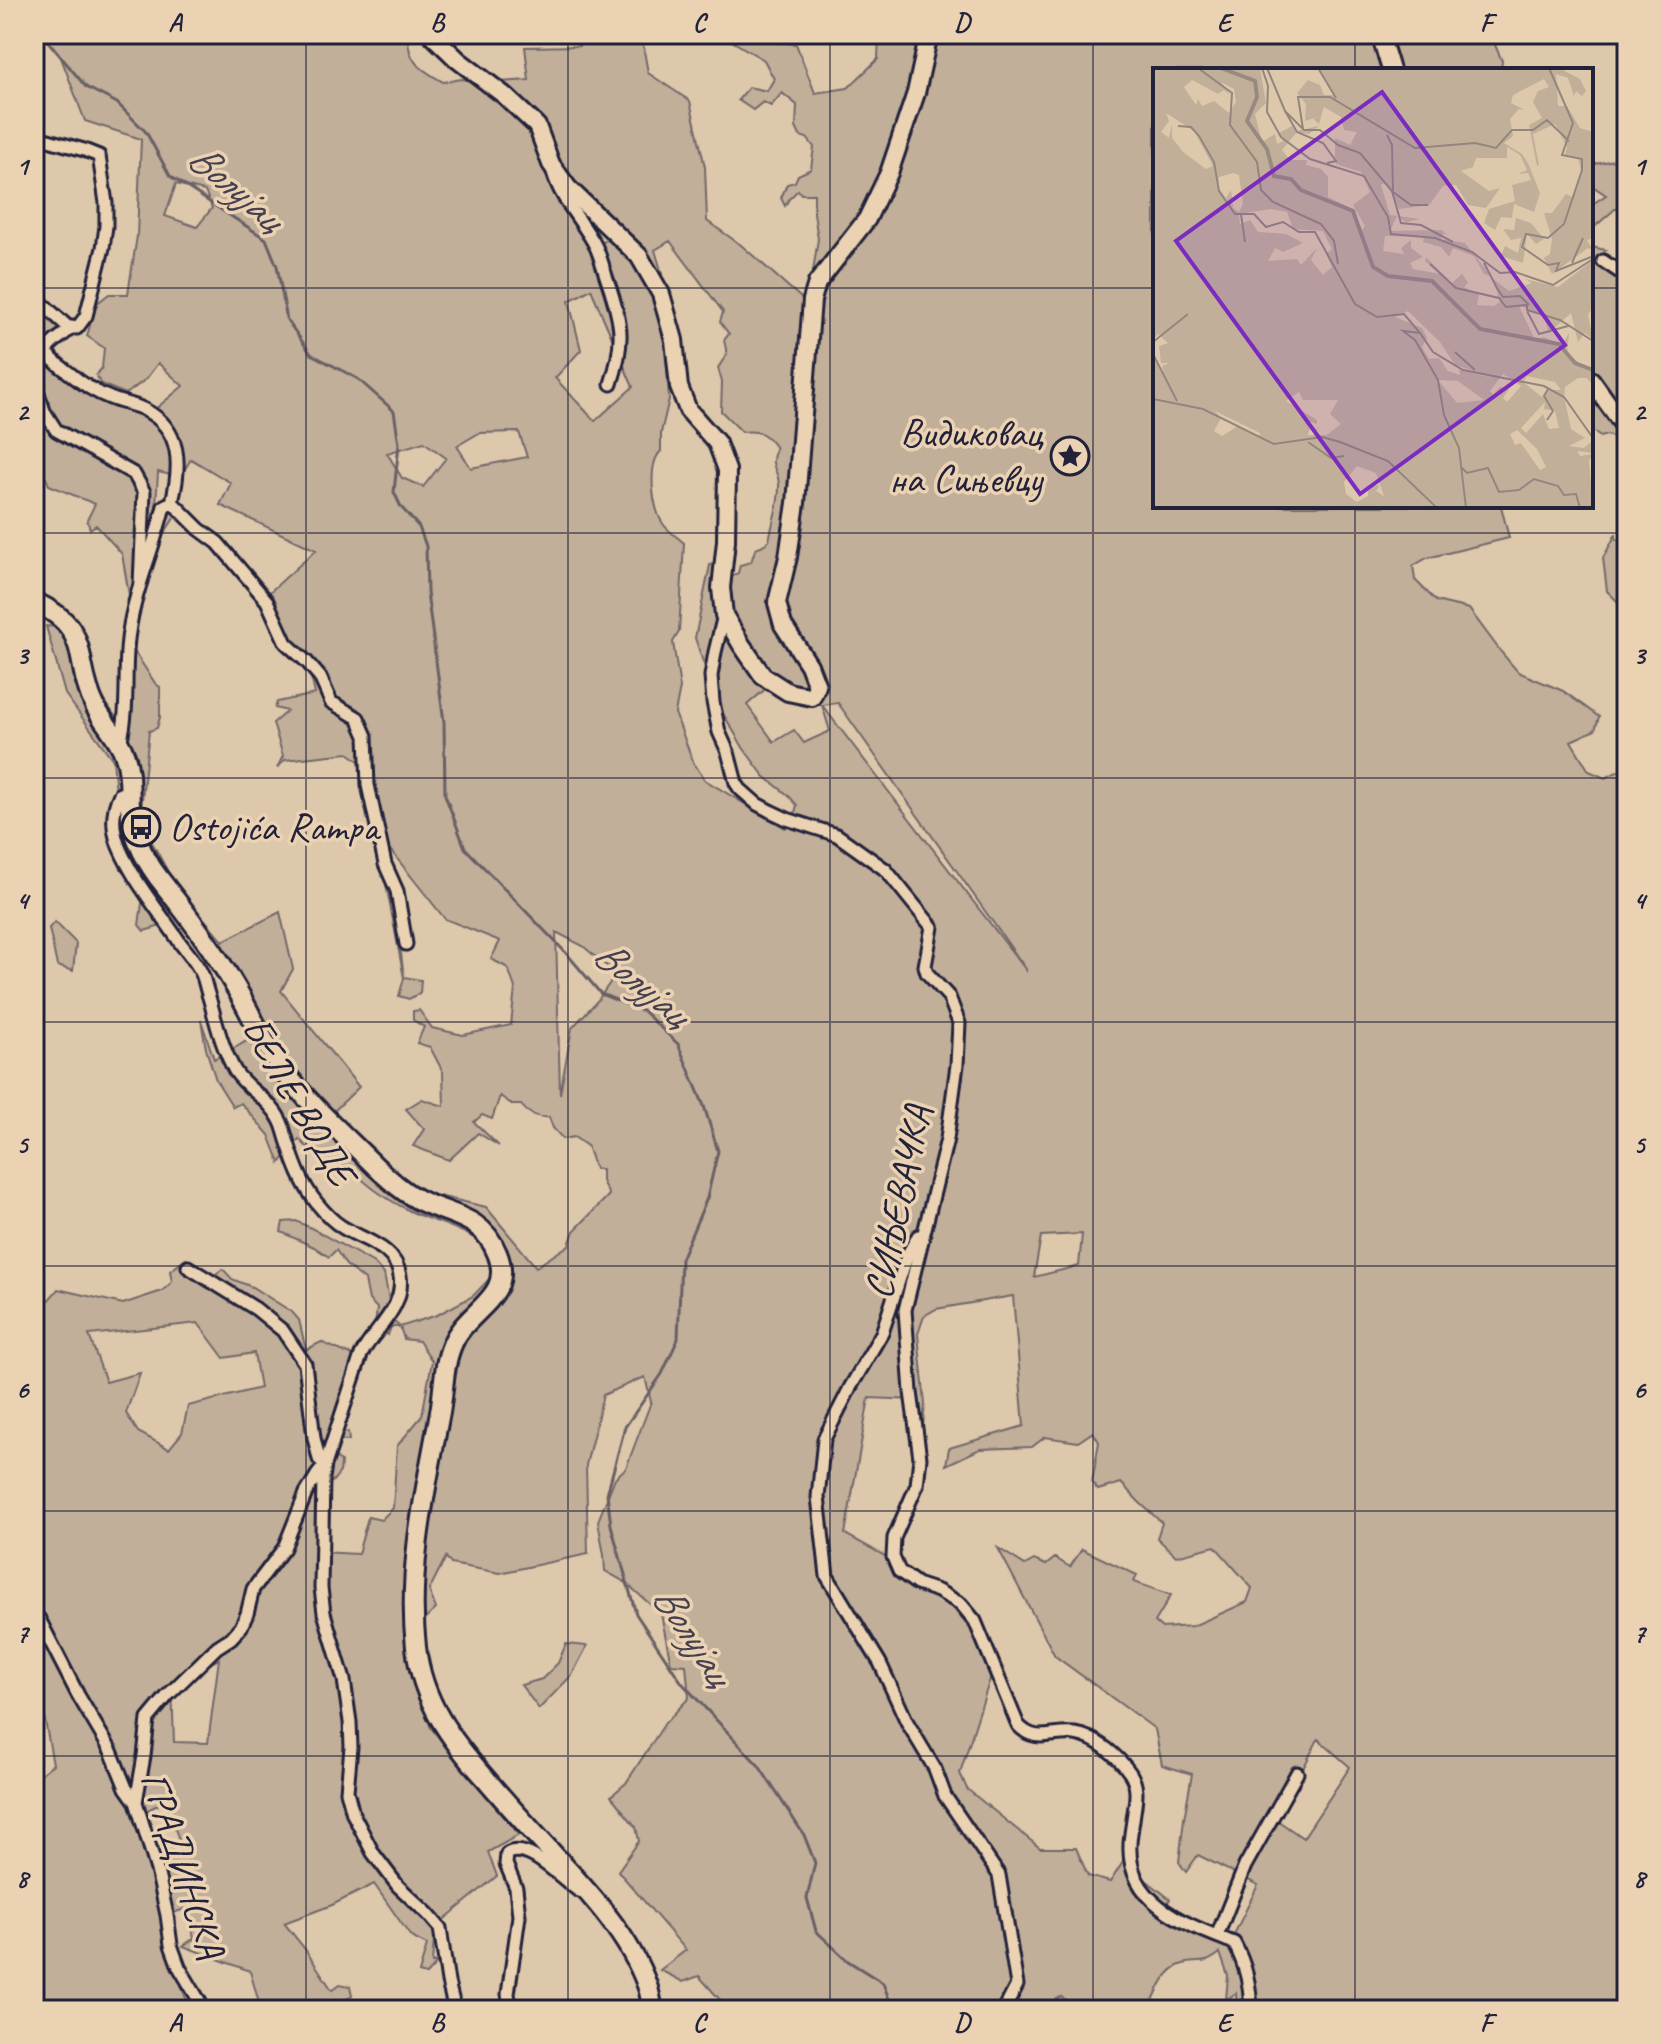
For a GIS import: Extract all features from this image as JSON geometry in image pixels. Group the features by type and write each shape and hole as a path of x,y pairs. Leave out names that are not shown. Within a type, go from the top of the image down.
{"main road":[{"path":"34,602 59,616 72,631 80,649 92,700 120,743 128,765 131,816 149,862 224,967 286,1074 393,1182 420,1201 449,1210 475,1224 487,1235 497,1253 501,1270 496,1291 460,1329 448,1356 416,1566 416,1651 427,1692 452,1739 587,1891 612,1924 638,1965 653,2010"}],"street":[{"path":"431,34 537,126 558,188 595,247 617,310 621,348 611,384"},
{"path":"551,164 568,188 639,256 661,294 674,340 679,387 688,410 717,443 727,470 726,541 721,588 724,615 763,676 788,692 812,697 817,686 809,665 783,625 777,603 796,503 812,300 817,283 867,219 889,173 916,93 929,34"},
{"path":"1380,34 1390,68"},
{"path":"34,136 99,156 106,216 103,248 86,316 77,328 67,326 34,296"},
{"path":"1603,261 1627,277"},
{"path":"71,327 65,335 40,350 81,384 145,410 166,427 177,448 178,470 172,502"},
{"path":"34,381 44,411 56,430 134,474 144,492 140,584"},
{"path":"1593,383 1627,430"},
{"path":"120,743 129,628 164,506 172,502"},
{"path":"172,502 218,543 267,601 286,643 320,677 331,702 358,718 366,736 368,785 385,864 397,891 406,944"},
{"name":"СИЊЕВАЧКА","path":"724,615 711,676 719,732 736,783 757,804 787,819 837,835 886,870 932,927 925,966 927,973 949,997 959,1023 947,1139 905,1310 920,1458 917,1485 894,1538 893,1557 899,1571 917,1584 961,1604 975,1621 1018,1725 1025,1733 1034,1737 1076,1734 1097,1742 1130,1773 1137,1790 1129,1847 1133,1869 1142,1887 1169,1914 1234,1943 1244,1961 1251,2010"},
{"name":"БЕЛЕ ВОДЕ","path":"129,791 120,794 114,809 113,824 119,846 134,875 202,973 224,1048 237,1074 271,1106 280,1120 296,1170 323,1211 344,1229 375,1244 397,1263 401,1289 387,1319 361,1355 325,1465 321,1588 324,1613 344,1680 350,1722 349,1803 373,1853 398,1886 440,1928 455,2010"},
{"path":"925,1225 907,1256 882,1333 824,1439 818,1497 827,1576 880,1663 907,1722 935,1769 945,1796 999,1875 1017,1985 1004,2010"},
{"path":"136,1802 148,1719 178,1685 241,1627 253,1589 284,1548 306,1493 325,1465 319,1459 314,1438 305,1364 283,1331 256,1309 188,1267"},
{"name":"ГРАДИНСКА","path":"34,1614 136,1802 157,1870 171,1945 179,1967 200,2002 200,2010"},
{"path":"1217,1936 1245,1866 1297,1773"},
{"path":"511,2010 508,1994 519,1916 516,1888 506,1864 507,1854 515,1850 526,1852 578,1891 587,1891"}],"shaded area":[{"path":"43,34 408,34 413,59 428,73 443,82 462,79 483,83 529,80 525,47 579,46 579,34 641,34 648,73 690,101 705,167 707,221 741,245 808,304 818,239 814,194 801,194 798,190 785,206 781,198 787,184 795,182 798,175 811,169 814,147 807,138 800,136 796,127 797,105 782,93 771,106 763,102 753,110 738,100 749,87 767,91 774,79 764,60 720,34 773,34 774,42 796,44 815,93 848,88 878,59 879,34 1500,36 1495,45 1502,61 1501,68 1153,68 1153,508 1502,508 1509,538 1427,558 1413,566 1415,580 1436,601 1469,609 1518,672 1563,691 1599,717 1595,730 1571,741 1589,771 1605,778 1627,767 1627,2010 1237,2010 1236,1993 1226,2000 1228,1976 1220,1953 1209,1960 1183,1964 1171,1971 1149,2010 1083,2010 1061,1997 1036,2010 729,2010 699,1976 683,1982 660,1970 686,1950 618,1871 639,1841 636,1827 611,1796 626,1783 665,1723 689,1698 686,1665 671,1664 661,1614 625,1582 605,1571 598,1521 615,1478 626,1468 651,1402 645,1377 603,1395 586,1465 588,1554 500,1573 451,1564 446,1557 429,1590 436,1609 421,1623 431,1701 413,1683 431,1728 519,1835 488,1852 497,1876 435,1927 432,1963 438,1962 426,1975 419,1973 427,1945 411,1937 374,1884 332,1905 284,1923 332,1990 340,1984 350,1986 352,1995 338,2005 338,2010 261,2010 250,1971 183,1946 194,1938 188,1908 170,1914 165,1939 190,2010 34,2010 34,1779 53,1764 38,1682 34,1683 34,1301 41,1309 58,1289 123,1304 162,1291 172,1282 170,1271 186,1259 211,1277 223,1269 232,1279 252,1287 292,1312 299,1320 306,1350 321,1342 358,1356 349,1396 353,1402 350,1411 345,1414 341,1432 348,1433 349,1441 339,1440 333,1455 341,1462 340,1472 332,1482 322,1473 321,1552 358,1554 368,1517 381,1520 393,1508 397,1446 422,1416 432,1361 419,1341 404,1339 400,1327 437,1315 473,1296 492,1276 490,1257 477,1240 393,1202 369,1185 349,1165 334,1170 299,1139 280,1163 269,1135 241,1103 233,1107 216,1080 201,1020 214,1059 254,1037 172,907 168,924 144,931 139,925 143,896 111,830 116,793 113,760 65,694 46,626 58,627 70,646 81,701 111,742 106,714 92,681 120,724 130,645 160,687 160,717 157,728 149,731 140,820 175,885 223,941 280,912 293,969 281,991 359,1087 332,1113 417,1191 486,1207 536,1267 569,1245 574,1231 609,1195 602,1181 602,1169 595,1169 587,1146 574,1137 563,1139 553,1128 549,1117 534,1115 500,1096 492,1119 482,1115 474,1122 499,1146 478,1133 449,1160 413,1146 424,1129 406,1109 422,1099 444,1106 443,1072 430,1047 417,1043 424,1027 413,1020 413,1011 419,1010 432,1028 463,1035 511,1025 515,988 508,968 491,959 500,941 445,919 387,846 404,977 421,980 420,993 409,999 399,996 404,978 363,764 348,753 285,760 277,768 283,756 273,723 287,711 275,708 277,702 315,694 305,665 289,655 271,629 271,616 262,599 316,550 220,505 231,483 191,459 180,477 158,472 156,506 173,506 178,512 165,532 162,531 144,580 134,625 122,554 96,525 90,529 87,520 95,504 49,485 46,478 34,478 34,289 63,326 61,342 54,352 66,367 113,394 153,411 183,386 158,363 146,379 126,394 101,384 96,375 102,368 104,348 87,336 96,304 109,294 128,294 137,236 141,139 85,121 60,55","holes":["525,105 544,123 551,150 575,187 656,277 662,274 655,250 670,241 723,312 720,322 729,334 724,340 727,354 718,368 722,382 721,411 742,432 762,434 776,448 773,464 779,491 769,541 755,550 751,562 740,565 738,573 726,581 719,562 710,565 695,638 724,715 744,749 764,776 797,805 792,825 785,828 705,780 693,762 675,713 680,688 673,642 679,632 684,543 666,528 660,518 653,488 654,466 661,451 661,433 669,399 664,319 638,264 611,238 592,247 560,203","176,184 205,191 212,208 197,227 165,216","591,289 633,387 595,421 555,378 581,350 569,301","519,432 527,457 471,468 457,446 479,433","424,442 446,458 423,487 402,478 387,453","769,686 822,705 830,731 804,743 794,730 774,742 747,705","838,703 1026,969 1026,970 822,705","556,932 583,946 616,974 598,1000 572,1028 560,1094","1082,1234 1079,1266 1034,1277 1041,1236","1013,1296 1024,1426 949,1448 946,1465 980,1449 1032,1447 1045,1437 1078,1442 1093,1432 1099,1442 1092,1483 1098,1490 1121,1483 1162,1523 1157,1538 1176,1556 1215,1546 1252,1588 1247,1602 1193,1626 1162,1628 1155,1622 1171,1595 1134,1582 1137,1575 1082,1549 1070,1567 1055,1558 1046,1565 1034,1560 1025,1565 998,1548 1055,1656 1155,1729 1162,1765 1192,1774 1179,1862 1186,1872 1198,1855 1258,1885 1229,1945 1161,1913 1170,1899 1123,1862 1110,1882 1088,1876 1076,1848 1040,1848 967,1789 960,1773 996,1660 949,1603 887,1557 845,1534 869,1398 916,1400 922,1436 925,1404 918,1334 924,1316 936,1309","198,1323 224,1358 254,1353 260,1388 188,1406 182,1433 169,1449 138,1432 126,1413 140,1373 106,1382 89,1335","219,1659 208,1743 174,1742 172,1683","1318,1739 1350,1767 1303,1838 1277,1820","165,1801 179,1840 155,1851 144,1812"]},
{"path":"1627,157 1627,209 1615,209 1593,228 1593,204 1606,195 1593,186 1593,165"},
{"path":"1593,247 1606,250 1602,257 1625,270 1627,268 1627,442 1607,435 1600,437 1594,432"},
{"path":"1616,534 1616,539 1627,546 1627,606 1607,591 1603,558"},
{"path":"55,922 76,943 73,971 57,966 49,928"},
{"path":"296,1221 374,1263 384,1274 393,1321 400,1327 391,1327 388,1335 375,1326 377,1308 369,1300 365,1280 346,1265 336,1250 329,1257 281,1232 283,1222"},
{"path":"566,1644 587,1646 572,1675 539,1709 521,1685 542,1679 558,1663"}],"waterway":[{"name":"Волујац","path":"42,34 86,87 117,103 146,132 170,176 266,239 277,266 287,320 311,354 358,379 394,411 399,444 394,492 401,507 419,527 426,546 427,592 444,722 445,795 465,848 601,994 643,1011 678,1044 704,1106 718,1151 707,1198 681,1259 678,1339 662,1374 625,1427 607,1494 611,1525 636,1614 682,1683 759,1766 804,1835 815,1863 807,1898 816,1931 848,1961 883,1983 893,2010"}],"place":[{"name":"Видиковац на Сињевцу","path":"1070,456"},
{"name":"Ostojića Rampa","path":"141,827"}]}
